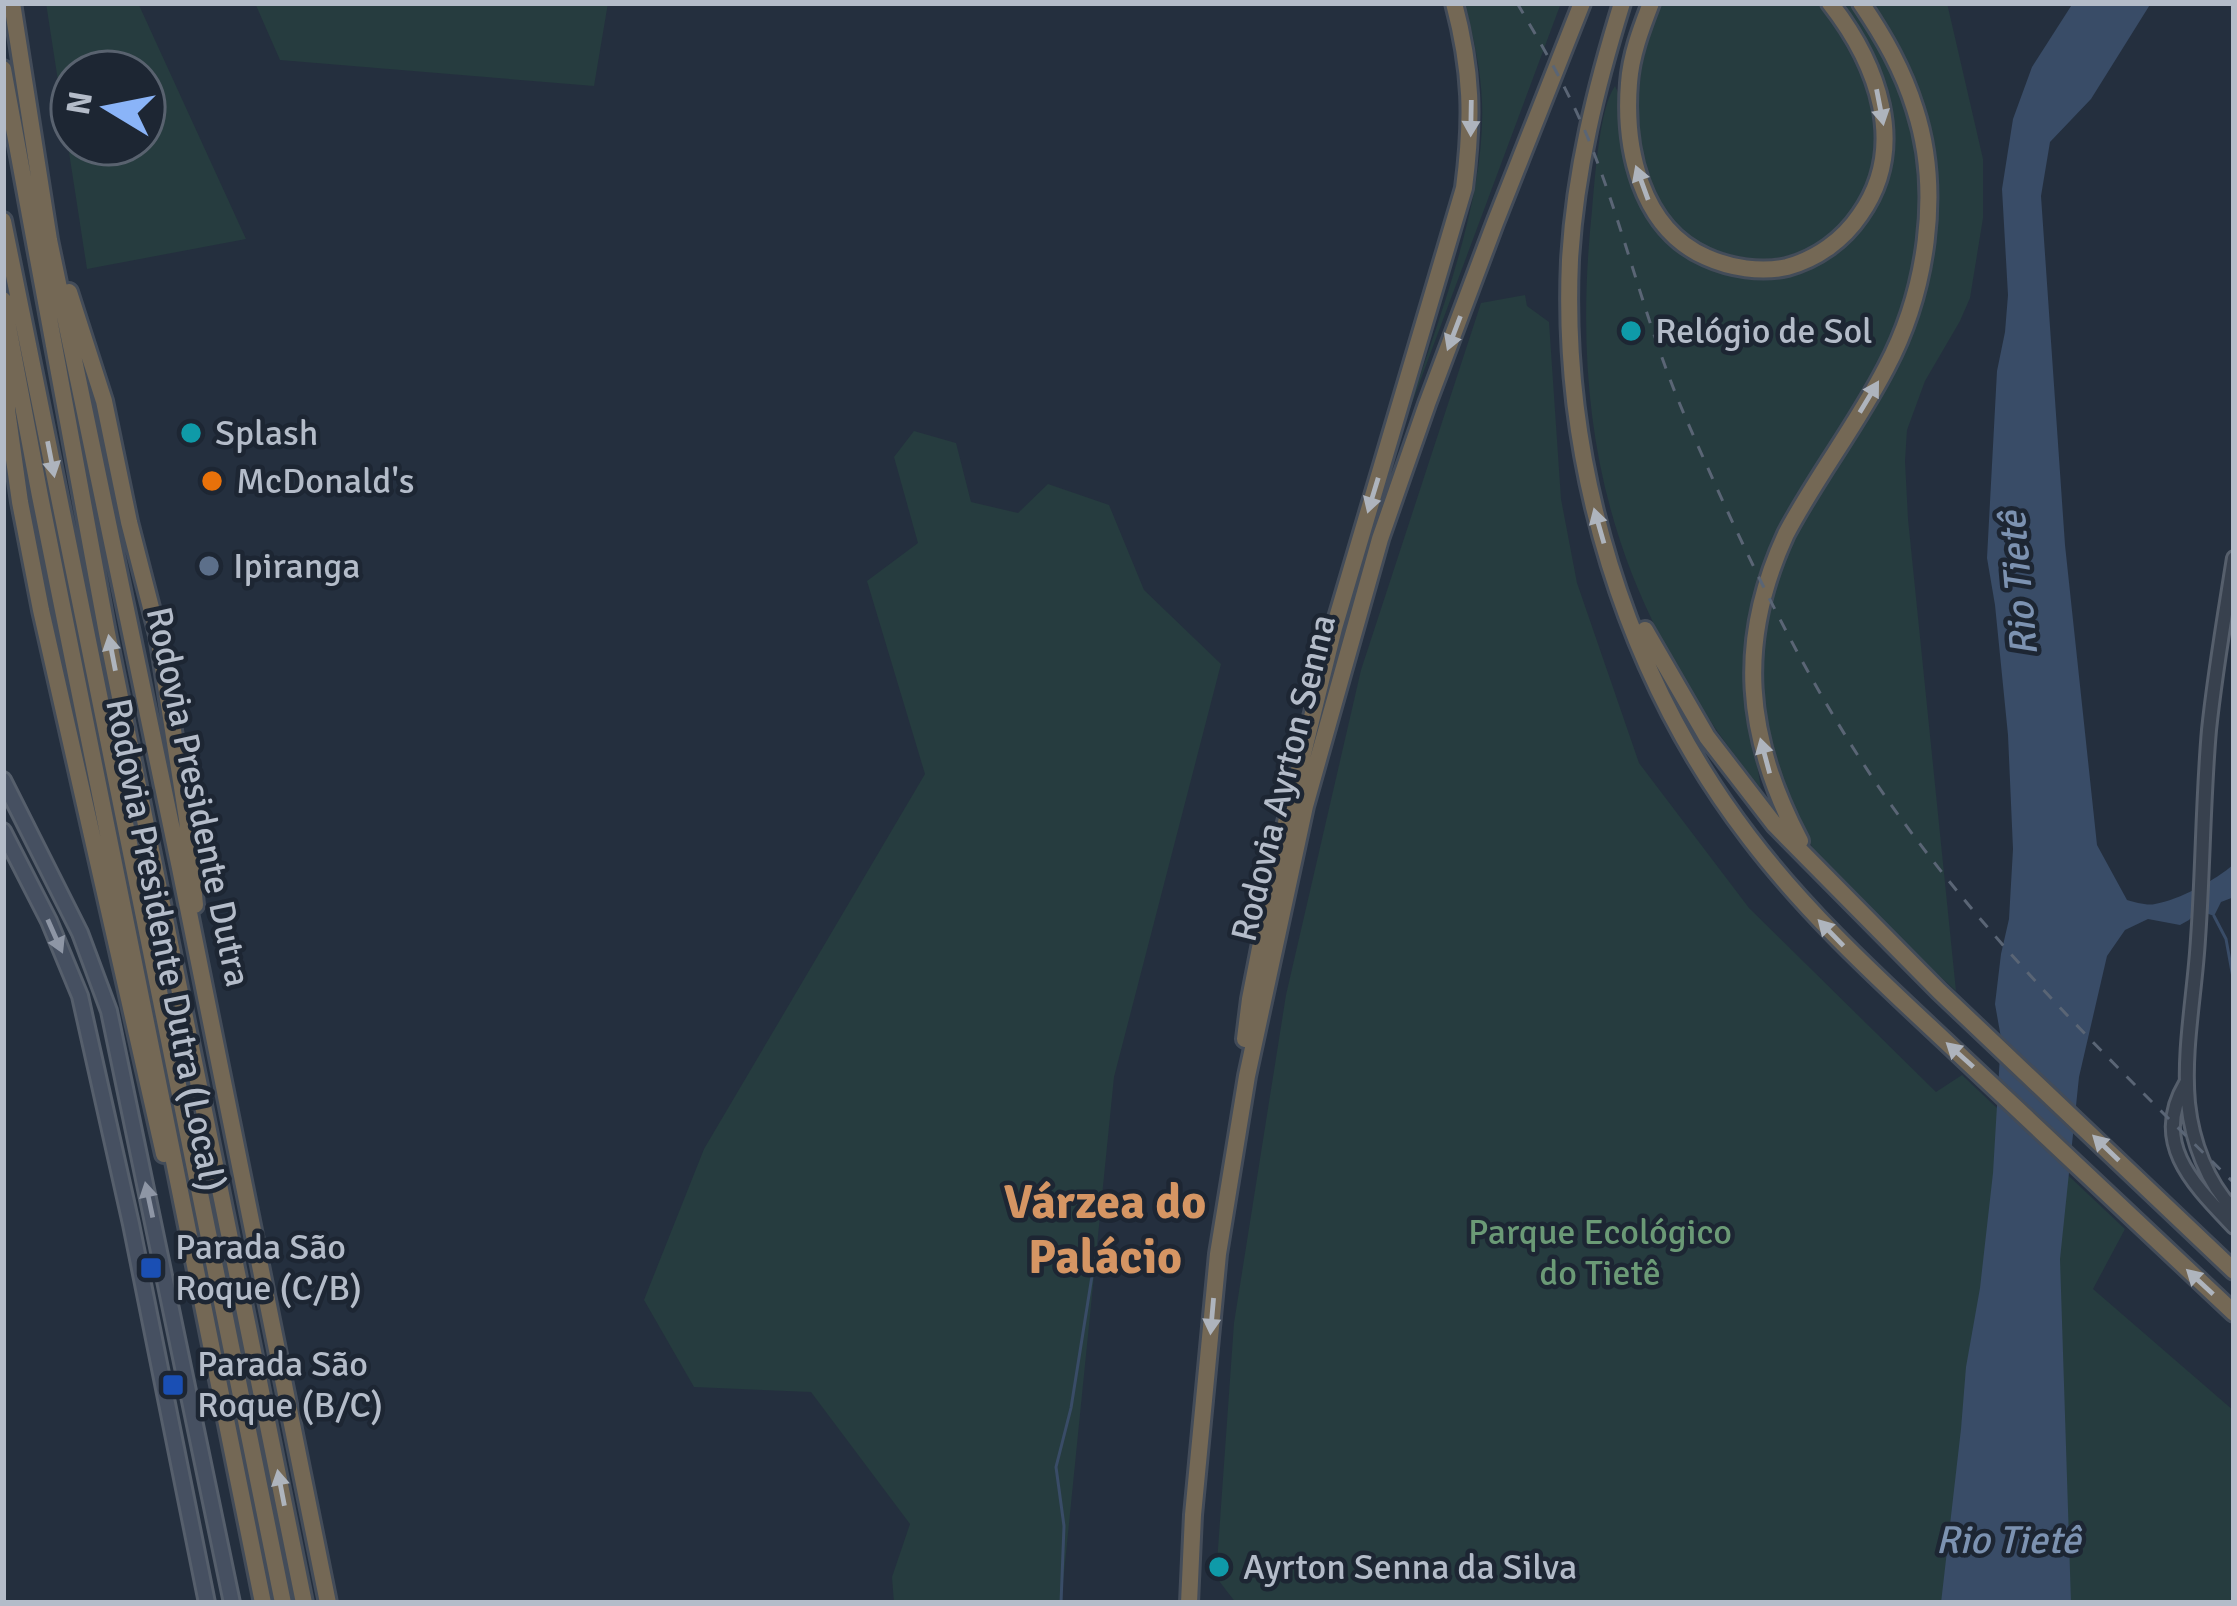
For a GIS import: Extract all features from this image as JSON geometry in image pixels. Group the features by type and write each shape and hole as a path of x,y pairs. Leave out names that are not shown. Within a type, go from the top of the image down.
{"highway":[{"path":"1246,1076 1250,999 1301,757 1334,628 1464,188 1472,103 1454,3"},
{"path":"1521,160 1521,136 1570,3"},
{"name":"Rodovia Ayrton Senna","path":"1189,1603 1217,1254 1246,1076 1305,806 1380,539 1434,384 1582,3"},
{"path":"1622,3 1593,104 1578,184 1570,297 1577,418 1615,584 1671,714 1710,783 1801,900 1915,1015 2234,1313"},
{"path":"1651,3 1629,80 1631,138 1639,180 1657,215 1691,250 1726,265 1762,269 1796,264 1843,236 1868,204 1883,160 1886,137 1875,82 1830,3"},
{"path":"1811,863 1785,813 1763,754 1752,666 1759,614 1773,560 1786,533 1886,369 1902,334 1923,258 1927,219 1925,155 1917,113 1886,40 1862,3"},
{"name":"Rodovia Presidente Dutra","path":"12,4 49,240 328,1603"},
{"name":"Rodovia Presidente Dutra","path":"3,69 107,633 304,1603"},
{"name":"Rodovia Presidente Dutra","path":"3,221 284,1603"},
{"path":"49,240 104,400 158,635 196,892 194,940"},
{"name":"Rodovia Presidente Dutra (Local)","path":"3,300 8,326 7,410 41,610 158,1136 180,1188 263,1603"},
{"path":"1615,584 1736,778 1811,863 1939,992 2234,1271"}],"main road":[{"path":"3,780 80,933 109,1011 232,1603"},
{"path":"3,831 49,921 80,996 207,1603"}],"street":[{"path":"2234,558 2209,732 2187,1082 2191,1121 2207,1171 2234,1210"},
{"path":"2187,1082 2176,1108 2175,1151 2234,1227"}],"green space":[{"path":"46,3 138,3 159,48 53,48"},
{"path":"255,3 608,3 594,86 280,60"},
{"path":"1465,3 1561,3 1403,427 1456,266 1476,183 1481,90"},
{"path":"1662,3 1817,3 1834,26 1870,104 1873,159 1850,212 1820,240 1802,251 1774,258 1728,254 1690,236 1660,200 1643,154 1639,106 1643,62"},
{"path":"1837,3 1854,3 1898,79 1920,156 1917,257 1881,366 1780,531 1749,714 1761,789 1711,722 1670,655 1637,588 1613,518 1597,447 1588,372 1586,293 1595,181 1601,127 1615,86 1652,219 1744,274 1847,241 1891,137"},
{"path":"1872,3 1947,3 1983,159 1983,218 1970,298 1925,381 1907,430 1905,461 1956,991 1816,854 1776,763 1763,696 1765,629 1782,562 1806,513 1893,374 1919,312 1934,244 1936,175 1925,109 1902,54"},
{"path":"168,69 246,239 87,269 71,168 168,168"},
{"name":"Parque Ecológico do Tietê","path":"1525,295 1527,306 1549,322 1561,499 1577,583 1639,763 1749,908 1936,1092 1962,1075 2125,1229 2093,1289 2234,1411 2234,1603 1236,1603 1216,1577 1234,1323 1286,995 1361,670 1481,303"},
{"path":"914,431 956,443 971,502 1018,513 1048,484 1109,505 1144,590 1221,664 1114,1077 1061,1603 894,1603 892,1577 910,1524 811,1392 694,1387 644,1300 704,1149 925,774 867,581 918,543 894,457"}],"water":[{"name":"Rio Tietê","path":"2073,3 2151,3 2091,99 2050,142 2041,196 2065,545 2097,845 2127,900 2152,904 2175,898 2234,864 2234,897 2221,902 2214,916 2198,910 2180,925 2148,919 2125,930 2107,956 2079,1077 2060,1259 2071,1603 1941,1603 1993,1173 2001,1038 1995,1004 2009,919 2013,849 2008,735 1987,558 1997,371 2008,295 2002,189 2013,119 2032,67"}],"waterway":[{"path":"2214,916 2226,939 2234,983"},
{"path":"1061,1603 1064,1526 1056,1467 1071,1408 1092,1276"}],"railway":[{"path":"1517,3 1592,148 1659,348 1706,464 1776,612 1828,707 1925,851 2008,951 2234,1183"}],"place":[{"name":"Relógio de Sol","path":"1631,331"},
{"name":"Splash","path":"191,433"},
{"name":"McDonald's","path":"212,481"},
{"name":"Ipiranga","path":"209,566"},
{"name":"Parada São Roque (C/B)","path":"151,1268"},
{"name":"Parada São Roque (B/C)","path":"173,1385"},
{"name":"Ayrton Senna da Silva","path":"1219,1567"}],"district":[{"name":"Várzea do Palácio","path":"1105,1230"}]}
